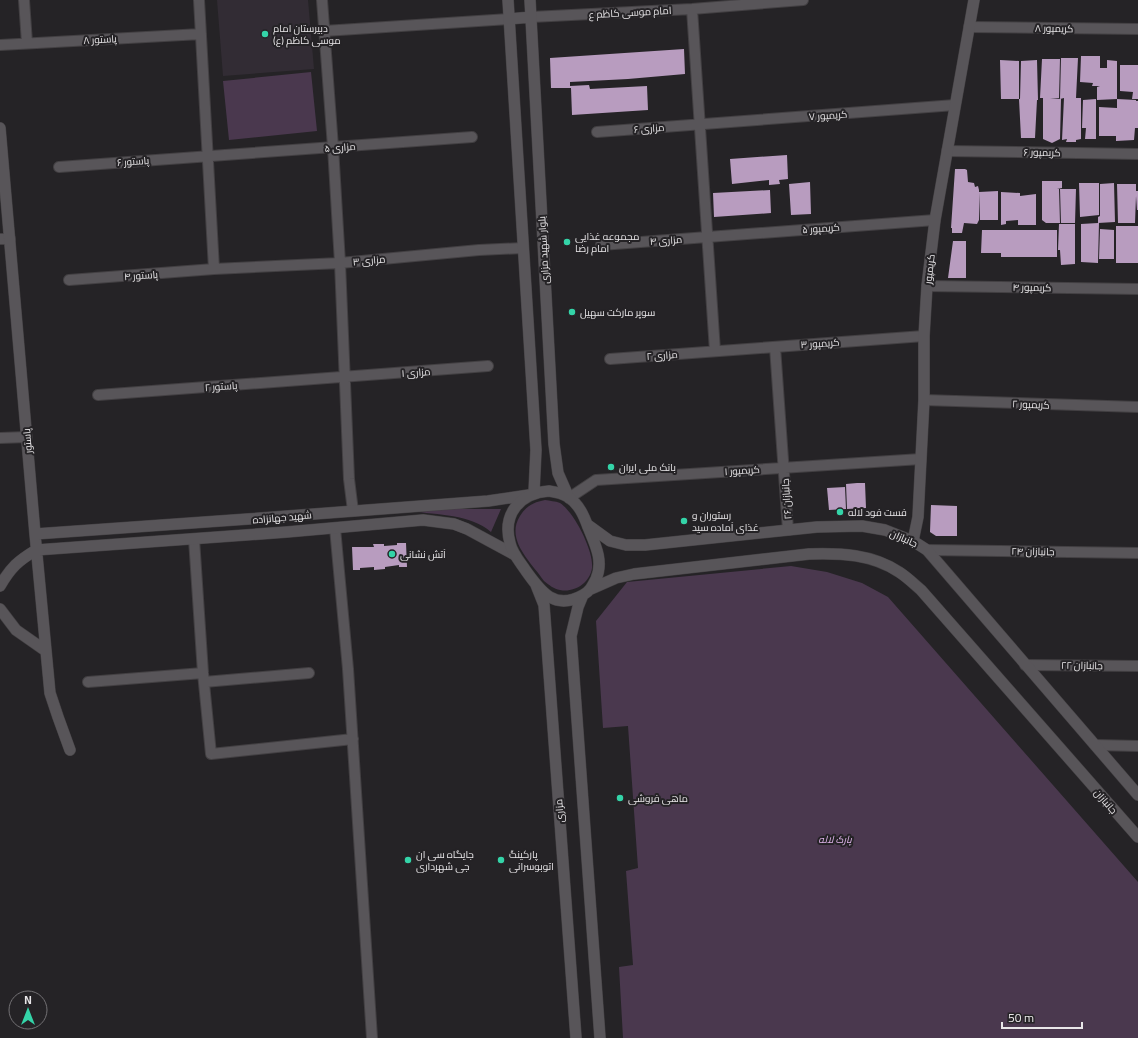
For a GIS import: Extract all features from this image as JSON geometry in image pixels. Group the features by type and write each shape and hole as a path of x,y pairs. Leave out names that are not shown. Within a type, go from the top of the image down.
{"main road":[{"name":"بلوار شهید مزاری","path":"508,0 536,450 532,494"},
{"name":"بلوار شهید مزاری","path":"530,0 554,444 558,472 569,498"},
{"name":"کریمپور","path":"913,541 918,517 924,400 924,336 927,286 935,220 974,0"},
{"path":"509,19 531,17"},
{"name":"پاستور","path":"0,128 5,239 27,437 50,693 70,750"},
{"path":"587,592 575,599 562,601 547,596 536,585 515,555 509,539 508,522 512,511 519,502 532,494 548,491 558,492 569,498 582,513 598,551 598,574 578,608 571,636 600,1038"},
{"name":"شهید جهانزاده","path":"35,534 248,520 488,501 532,494"},
{"path":"352,511 354,526"},
{"name":"شهید جهانزاده","path":"36,550 194,539 423,520 441,521 454,524 467,529 515,555"},
{"name":"جانبازان","path":"588,525 610,541 626,545 645,545 817,527 862,526 885,530 913,541 927,550 1138,795"},
{"path":"0,586 18,561 36,550"},
{"name":"جانبازان","path":"587,592 616,578 634,574 809,554 833,553 857,555 879,561 899,572 921,590 1138,837"},
{"name":"مزاری","path":"536,585 544,605 576,1038"},
{"path":"2,613 16,630 46,651"}],"street":[{"path":"24,0 27,43"},
{"path":"198,0 214,270"},
{"path":"322,0 340,263 349,479 352,511"},
{"name":"امام موسی کاظم ع","path":"531,17 692,9 752,2 803,0"},
{"path":"692,9 715,351"},
{"path":"324,30 509,19"},
{"name":"کریمپور ۸","path":"969,27 1138,29"},
{"name":"پاستور ۸","path":"0,45 200,34"},
{"name":"کریمپور ۷","path":"700,125 955,105"},
{"name":"مزاری ۶","path":"597,132 700,125"},
{"name":"مزاری ۵","path":"208,156 472,137"},
{"name":"کریمپور ۶","path":"947,151 1138,154"},
{"name":"پاستور ۶","path":"59,167 208,156"},
{"name":"کریمپور ۵","path":"708,237 935,220"},
{"name":"مزاری ۴","path":"601,245 708,237"},
{"name":"مزاری ۳","path":"214,270 340,263 479,250 523,248"},
{"name":"پاستور ۴","path":"69,280 214,270"},
{"name":"کریمپور ۴","path":"927,286 1138,289"},
{"name":"کریمپور ۳","path":"715,351 924,336"},
{"name":"جانبازان ۲۶","path":"775,347 788,530"},
{"name":"مزاری ۲","path":"610,359 715,351"},
{"name":"مزاری ۱","path":"345,377 488,366"},
{"name":"پاستور ۲","path":"98,395 345,377"},
{"name":"کریمپور ۲","path":"924,400 1138,407"},
{"path":"0,438 27,437"},
{"name":"کریمپور ۱","path":"569,498 596,480 921,459"},
{"path":"335,528 352,739 372,1038"},
{"path":"194,539 203,677 211,754 352,739"},
{"name":"جانبازان ۲۴","path":"927,550 1138,553"},
{"name":"جانبازان ۲۲","path":"1025,664 1138,666"},
{"path":"88,682 309,673"},
{"path":"1095,745 1138,746"}],"shaded area":[{"name":"دبیرستان امام موسی کاظم (ع)","path":"217,0 308,0 314,69 223,76"}],"green space":[{"path":"311,72 317,131 229,140 223,81"},
{"path":"545,500 560,503 565,508 577,523 590,552 592,561 591,573 585,582 571,590 565,591 552,587 544,581 527,558 518,542 516,525 520,516 531,505"},
{"path":"437,509 501,509 491,532 483,526 464,518 411,511"},
{"name":"پارک لاله","path":"791,566 827,572 862,583 888,597 1138,882 1138,1038 623,1038 619,967 633,965 626,871 638,868 628,726 603,728 596,621 627,582"}],"building":[{"path":"684,49 685,74 570,82 570,86 589,85 590,89 647,86 648,110 572,115 571,88 551,88 550,58"},
{"path":"1081,56 1100,56 1100,68 1107,68 1107,60 1117,61 1117,99 1097,100 1097,87 1100,86 1092,86 1093,83 1080,82"},
{"path":"1061,58 1078,58 1076,98 1081,98 1081,139 1076,140 1076,142 1066,142 1067,139 1062,140 1064,98 1060,99"},
{"path":"1042,59 1060,59 1059,98 1050,98 1061,99 1060,139 1052,143 1043,139 1043,98 1040,98"},
{"path":"1000,60 1019,61 1019,99 1001,99"},
{"path":"1037,60 1038,100 1035,138 1021,138 1019,99 1021,61"},
{"path":"1120,65 1138,65 1138,99 1132,99 1133,92 1120,91"},
{"path":"1096,99 1096,139 1085,139 1086,128 1082,128 1083,100"},
{"path":"1117,99 1138,101 1138,128 1135,128 1134,140 1116,141 1116,136 1099,136 1099,107 1117,108"},
{"path":"787,155 788,179 779,180 780,184 769,185 769,180 732,184 730,159"},
{"path":"955,169 967,170 968,182 974,183 975,187 978,186 979,190 979,220 977,224 964,223 962,233 952,233 951,228"},
{"path":"1042,181 1062,181 1062,188 1057,189 1059,189 1060,223 1046,223 1042,220"},
{"path":"810,182 811,214 791,215 789,184"},
{"path":"1079,183 1099,183 1099,215 1080,217"},
{"path":"1114,183 1115,222 1098,223 1098,217 1100,216 1100,184"},
{"path":"1117,184 1136,184 1136,191 1138,191 1138,210 1136,196 1135,223 1118,223"},
{"path":"1060,189 1076,189 1075,223 1061,223"},
{"path":"770,190 771,213 714,217 713,193"},
{"path":"998,191 998,220 980,220 979,192"},
{"path":"1001,192 1020,193 1020,196 1036,194 1036,225 1018,225 1018,220 1006,221 1006,224 1001,225"},
{"path":"1099,223 1098,263 1081,262 1081,224"},
{"path":"1059,224 1075,224 1075,264 1061,265 1060,250 1058,250"},
{"path":"1116,226 1138,226 1138,263 1116,263"},
{"path":"1100,229 1114,230 1114,259 1099,259"},
{"path":"982,230 1057,230 1057,257 1001,257 1001,253 981,253"},
{"path":"953,241 966,241 966,278 948,278"},
{"path":"865,483 866,508 847,509 846,484"},
{"path":"845,487 846,509 829,510 827,488"},
{"path":"931,505 957,506 957,536 936,536 930,532"},
{"path":"397,543 406,543 407,567 399,567 399,565 385,567 385,569 374,570 374,567 353,570 352,547 374,547 373,544 384,544 384,546 397,545"}],"place":[{"name":"دبیرستان امام موسی کاظم (ع)","path":"265,34"},
{"name":"مجموعه غذایی امام رضا","path":"567,242"},
{"name":"سوپر مارکت سهیل","path":"572,312"},
{"name":"بانک ملی ایران","path":"611,467"},
{"name":"فست فود لاله","path":"840,512"},
{"name":"رستوران و غذای آماده سید","path":"684,521"},
{"name":"آتش نشانی","path":"392,554"},
{"name":"ماهی فروشی","path":"620,798"},
{"name":"جایگاه سی ان جی شهرداری","path":"408,860"},
{"name":"پارکینگ اتوبوسرانی","path":"501,860"}]}
